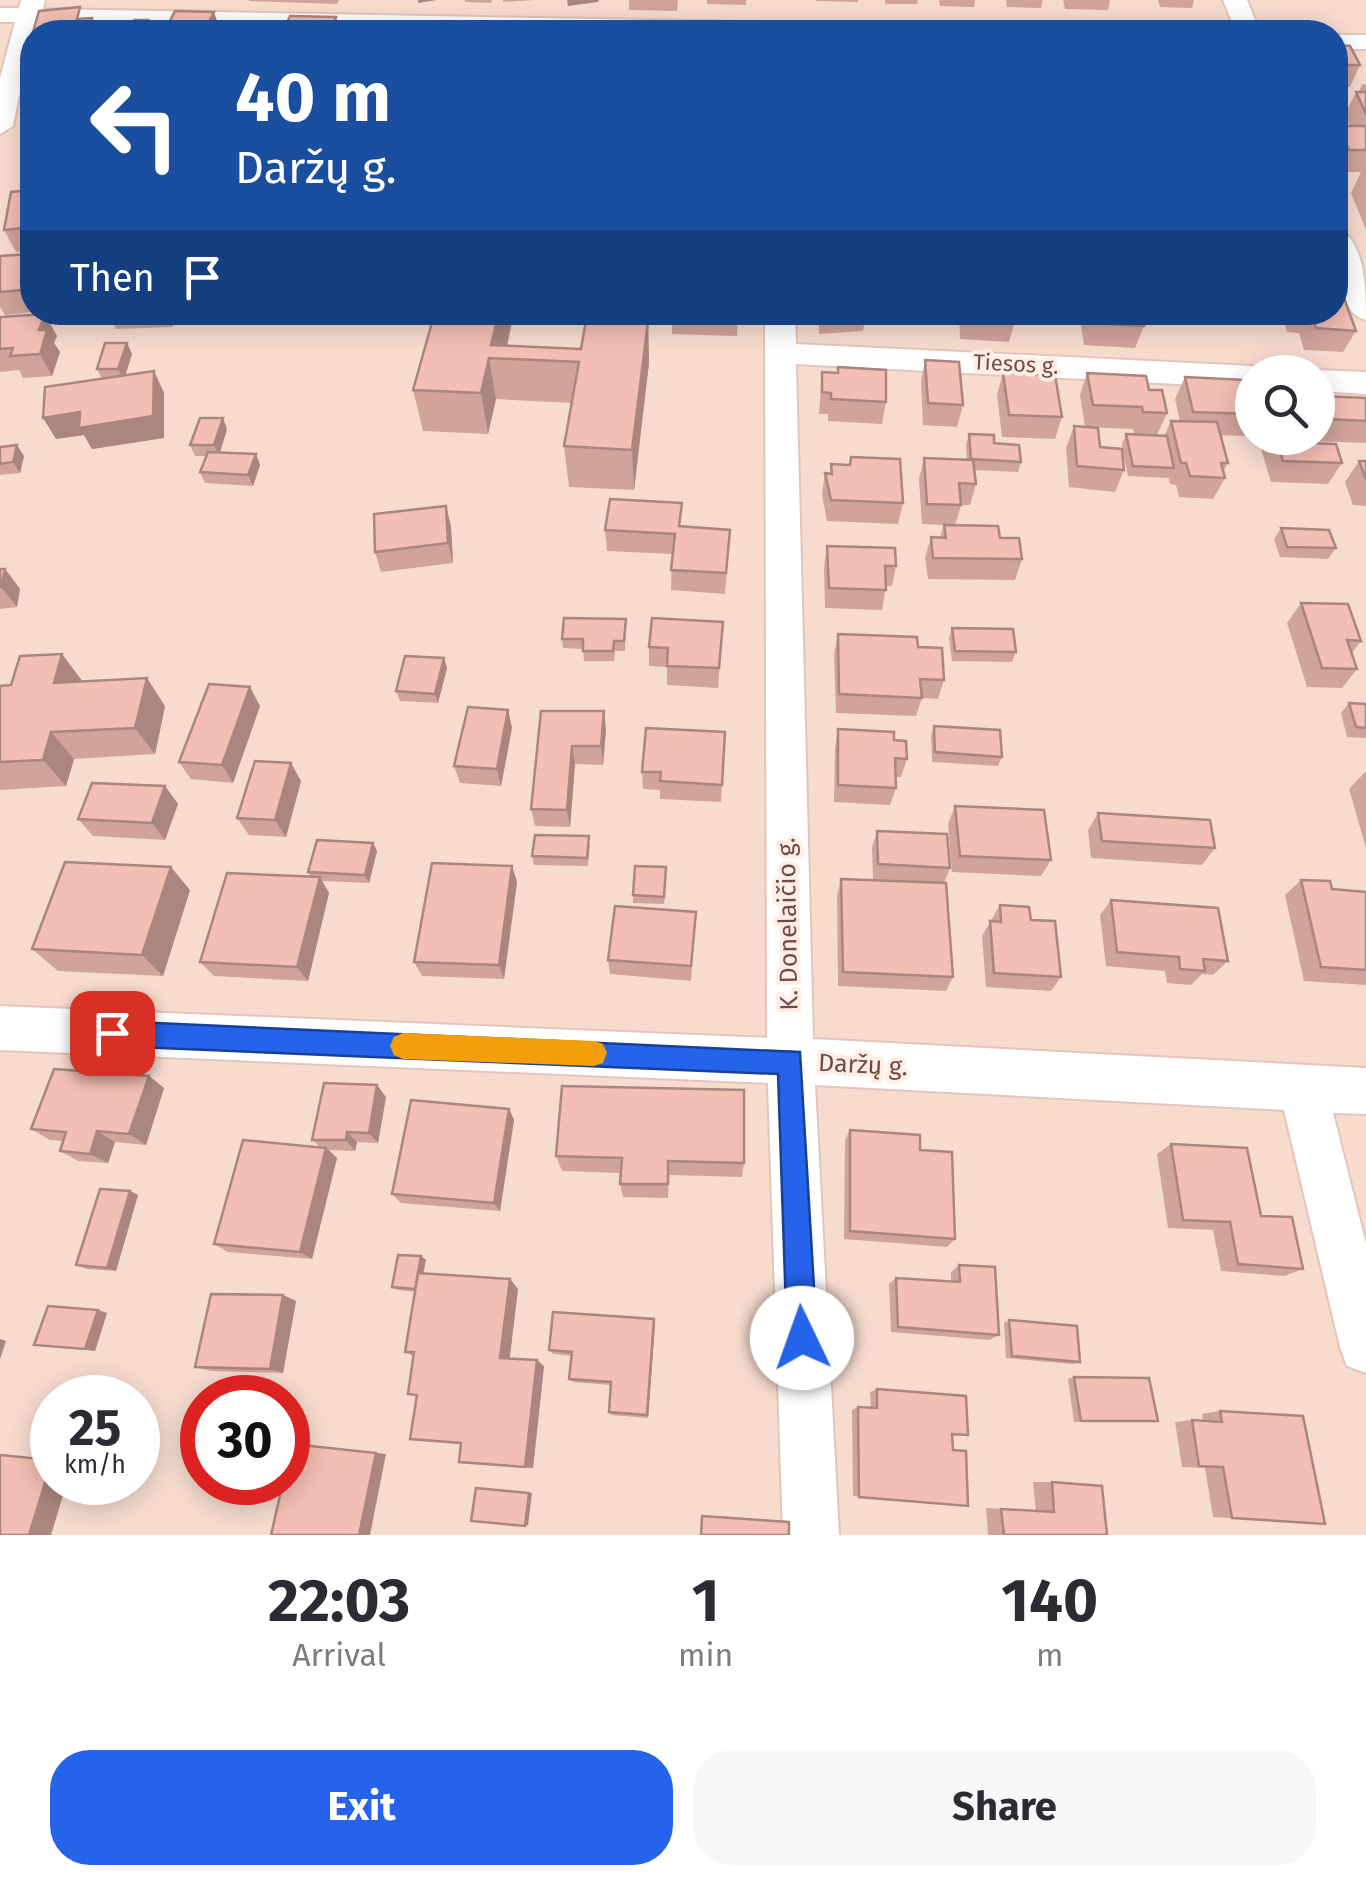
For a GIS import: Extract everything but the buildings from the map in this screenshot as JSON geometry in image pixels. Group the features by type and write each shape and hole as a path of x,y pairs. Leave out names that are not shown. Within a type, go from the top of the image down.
{"street":[{"path":"0,15 31,7 356,10 558,20"},
{"path":"0,126 20,49"},
{"path":"1348,268 1366,310"},
{"name":"K. Donelaičio g.","path":"780,325 790,1061 810,1535"},
{"name":"Tiesos g.","path":"780,353 1235,376"},
{"path":"1335,382 1366,384"},
{"name":"Daržų g.","path":"0,1028 790,1061 1366,1091"},
{"path":"1303,1089 1366,1346"}],"shaded area":[{"path":"0,0 1366,0 1366,1535 0,1535"}],"slow traffic":[{"path":"403,1046 594,1053"}],"route":[{"path":"112,1033 790,1061 802,1338"}]}
